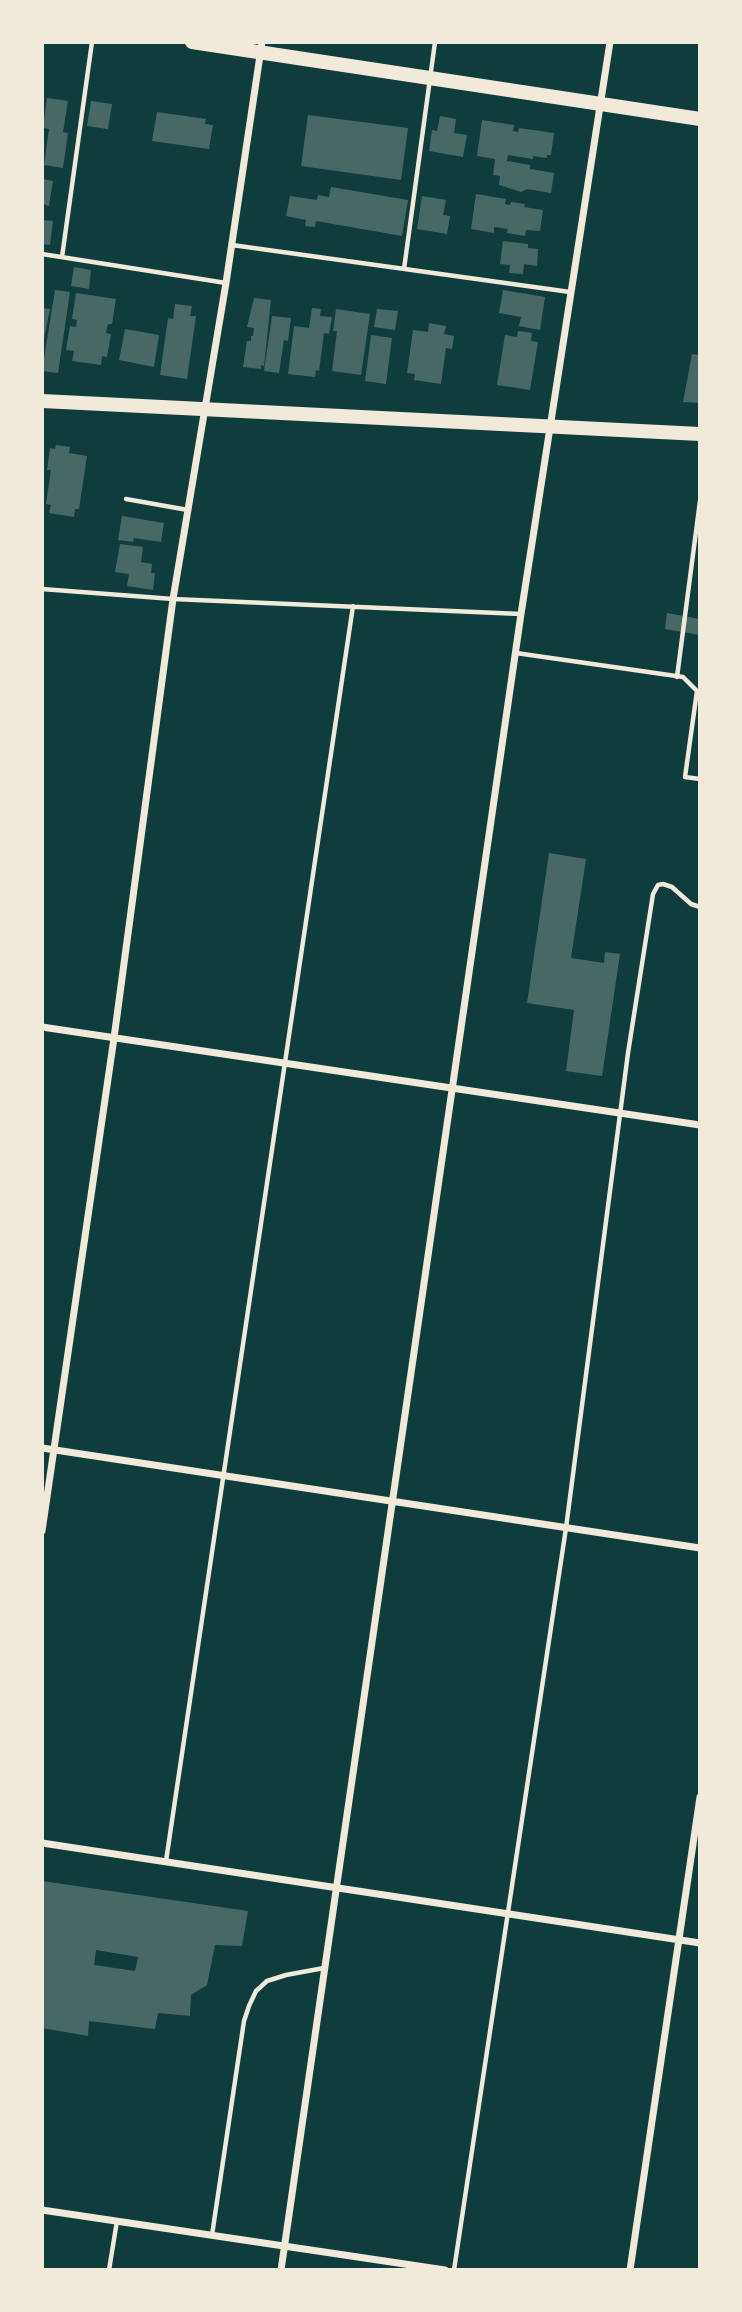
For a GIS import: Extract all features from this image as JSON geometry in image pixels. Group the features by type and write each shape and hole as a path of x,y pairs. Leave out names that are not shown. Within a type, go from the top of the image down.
{"main road":[{"path":"192,42 261,47 429,78 700,119"},
{"path":"42,401 700,434"}],"street":[{"path":"281,2270 516,653 610,42"},
{"path":"42,1531 114,1038 173,599 226,283 261,47"},
{"path":"42,1027 700,1125"},
{"path":"42,1448 700,1548"},
{"path":"630,2270 700,1797"},
{"path":"42,1843 700,1943"},
{"path":"42,2210 445,2270"}],"lane":[{"path":"62,257 92,42"},
{"path":"404,269 435,42"},
{"path":"232,245 572,292"},
{"path":"42,254 226,283"},
{"path":"126,499 188,510"},
{"path":"677,677 700,501"},
{"path":"42,589 173,599 522,614"},
{"path":"166,1862 353,606"},
{"path":"516,653 683,677 697,691 685,777 700,779"},
{"path":"454,2270 566,1528 653,894 657,885 663,884 672,887 691,904 700,907"},
{"path":"212,2235 244,2021 249,2006 256,1991 267,1981 325,1968"},
{"path":"109,2270 117,2221"}],"building":[{"path":"47,98 68,101 63,132 68,133 63,168 44,165 49,129 43,128"},
{"path":"91,101 112,104 108,129 87,126"},
{"path":"157,112 206,119 205,124 213,125 209,149 152,141"},
{"path":"308,115 408,128 401,180 301,166"},
{"path":"440,116 456,119 454,133 467,135 463,157 429,151 432,130 437,131"},
{"path":"482,120 514,125 513,131 518,132 519,128 554,133 551,155 547,155 547,158 508,155 507,161 554,173 551,193 527,189 521,192 499,185 500,176 493,175 495,159 477,156"},
{"path":"42,179 53,181 49,206 42,204"},
{"path":"331,187 408,200 402,236 316,221 315,227 305,226 306,220 286,216 290,196 317,200 318,195 329,197"},
{"path":"476,194 506,199 505,204 525,204 524,207 543,210 540,231 526,230 525,236 507,233 508,229 494,227 494,233 471,229"},
{"path":"422,196 446,200 443,215 450,216 447,234 417,229"},
{"path":"42,220 53,221 50,245 42,244"},
{"path":"503,241 528,244 528,248 538,249 537,266 524,264 523,274 509,273 510,265 500,264"},
{"path":"74,267 91,270 89,289 71,286"},
{"path":"55,290 70,292 58,373 42,371"},
{"path":"503,290 545,297 540,330 519,326 521,317 499,313"},
{"path":"76,293 116,299 112,324 108,324 106,333 111,334 107,357 102,356 101,365 72,361 74,351 66,350 70,326 76,327 77,320 72,319"},
{"path":"254,298 271,300 264,366 261,365 261,369 243,367 247,341 251,341 253,336 254,328 247,327"},
{"path":"175,304 192,306 190,316 196,316 187,379 160,375 168,318 173,319"},
{"path":"42,308 50,309 43,343 42,343"},
{"path":"312,308 321,309 320,316 332,317 329,334 324,333 319,371 316,370 315,377 288,374 294,326 309,328"},
{"path":"336,309 370,314 361,375 332,371 337,331 333,331"},
{"path":"377,309 398,311 395,330 374,327"},
{"path":"272,316 291,318 288,341 284,340 279,373 264,371"},
{"path":"429,323 446,326 444,334 454,336 452,349 446,348 441,384 414,380 415,374 407,373 413,330 428,332"},
{"path":"125,329 159,335 154,367 119,360"},
{"path":"518,331 532,333 531,341 538,342 530,390 497,385 505,335 517,337"},
{"path":"371,335 392,338 386,384 365,381"},
{"path":"692,354 700,355 700,403 683,402"},
{"path":"56,445 70,447 69,453 87,456 79,509 75,509 74,517 49,513 51,505 46,504 51,470 47,470 50,448 55,449"},
{"path":"122,516 164,523 161,542 134,538 133,542 118,540"},
{"path":"120,544 143,547 141,562 152,564 151,573 155,573 153,590 127,586 129,574 115,572"},
{"path":"667,613 700,619 700,635 665,629"},
{"path":"549,853 586,859 571,958 604,963 605,952 620,954 602,1076 566,1071 574,1010 527,1003"},
{"path":"42,1881 248,1911 242,1946 215,1945 207,1985 191,1995 190,2016 158,2013 155,2029 89,2021 88,2036 42,2028","holes":["96,1950 138,1957 135,1971 94,1965"]}]}
